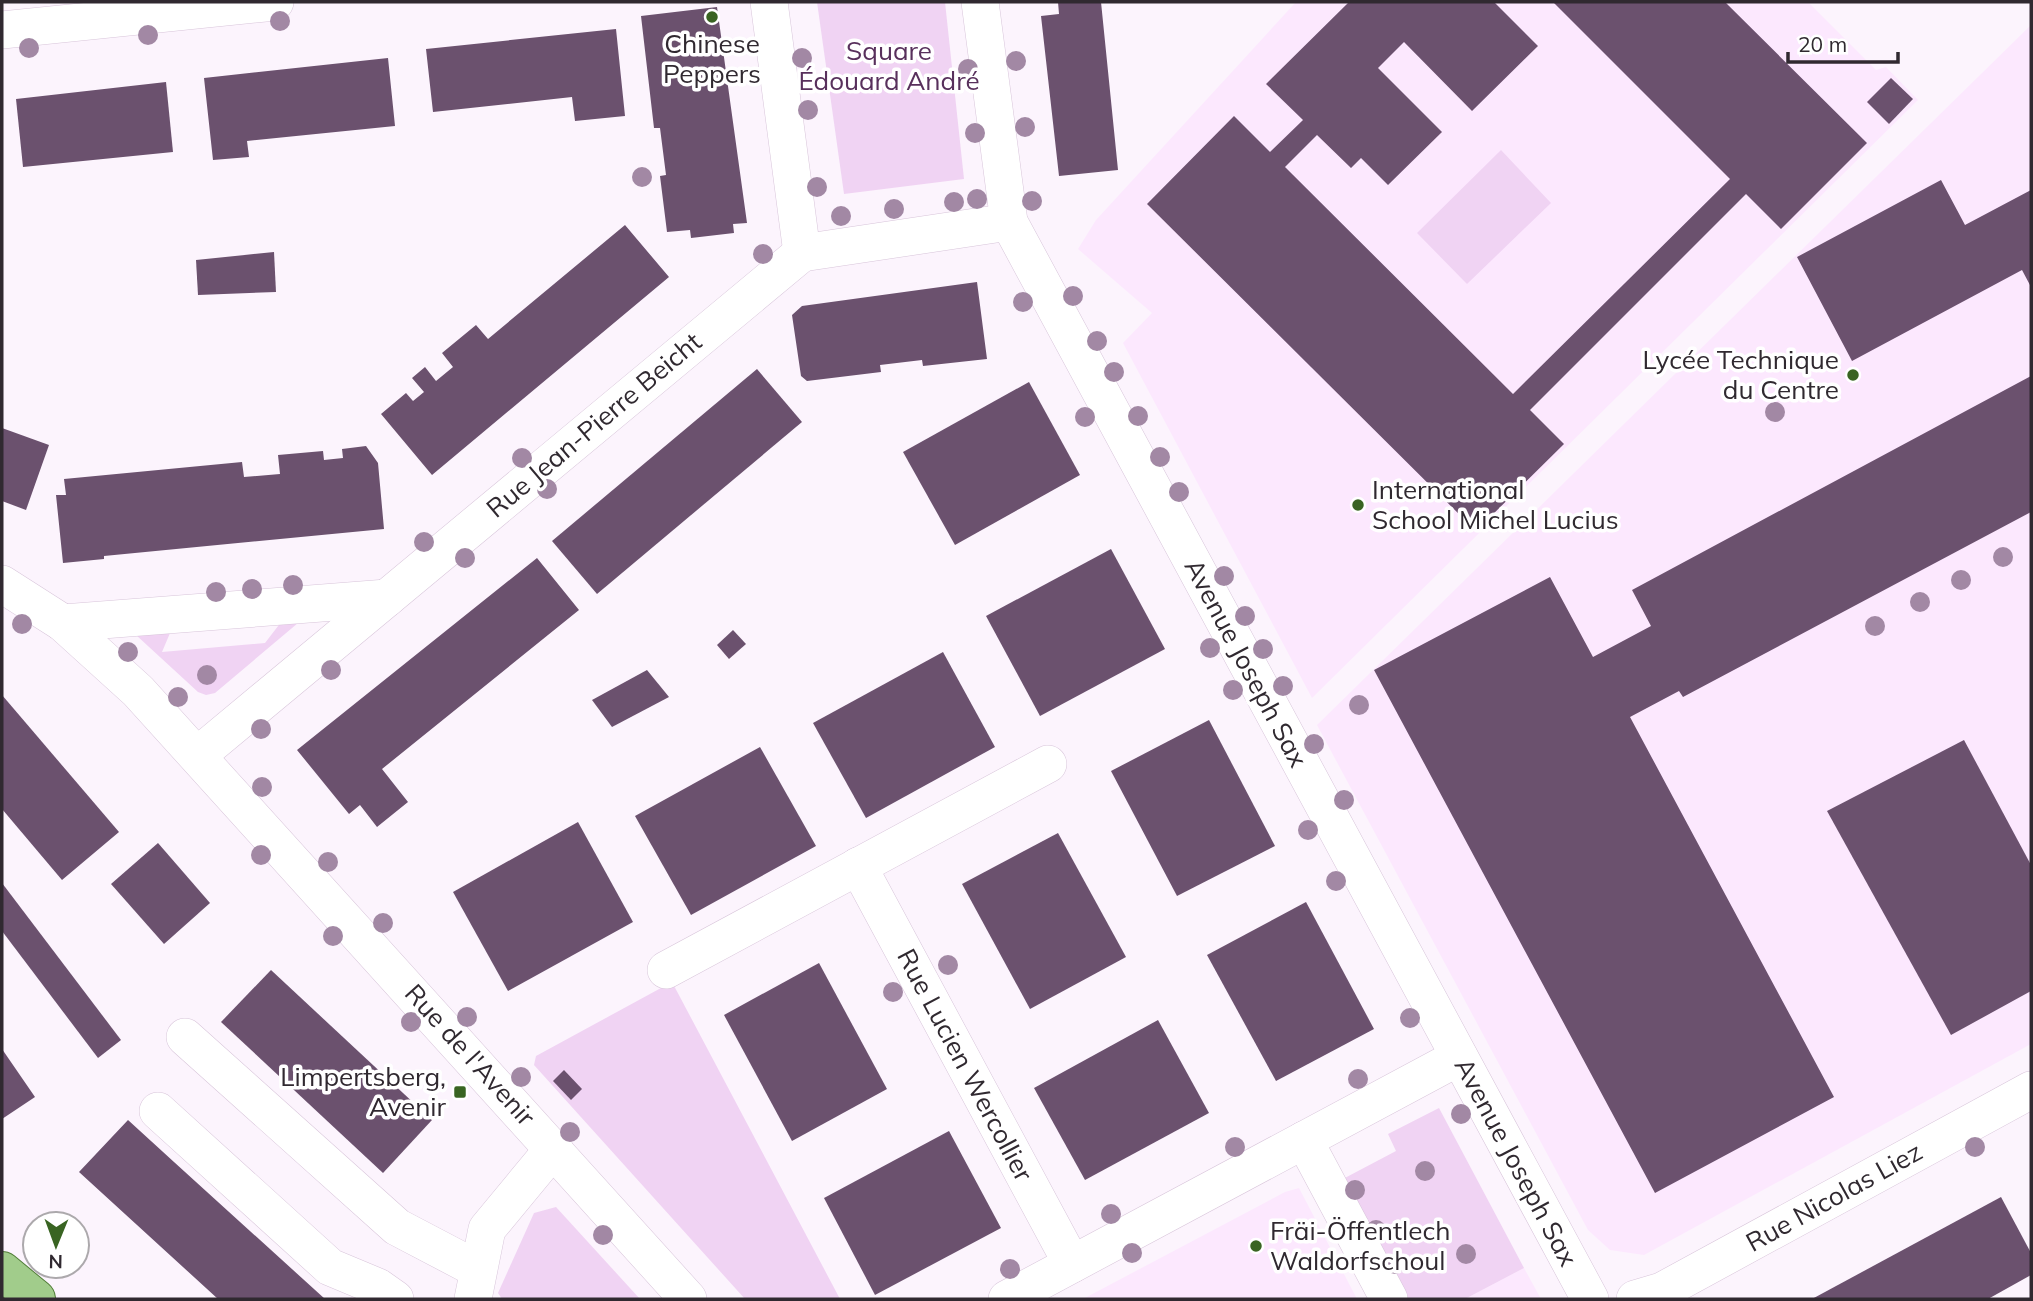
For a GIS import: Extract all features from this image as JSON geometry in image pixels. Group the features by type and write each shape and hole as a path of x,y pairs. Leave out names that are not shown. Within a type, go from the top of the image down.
{"main road":[{"path":"2,1271 36,1299"}],"street":[{"path":"2,30 223,4 275,2"},
{"path":"769,2 802,253 1009,222"},
{"name":"Avenue Joseph Sax","path":"980,2 1009,222 1590,1299"},
{"name":"Rue Jean-Pierre Beicht","path":"198,755 802,253"},
{"name":"Rue de l'Avenir","path":"2,584 63,623 138,691 554,1148 487,1229 475,1284 397,1227 185,1037"},
{"path":"63,623 387,598"},
{"path":"666,970 1048,764"},
{"name":"Rue Lucien Wercollier","path":"858,866 1072,1264"},
{"path":"1007,1299 1459,1057"},
{"name":"Rue Nicolas Liez","path":"1635,1299 1662,1291 2031,1090"},
{"path":"159,1111 330,1267 378,1287 395,1299"},
{"path":"1304,1140 1389,1299"},
{"path":"554,1148 688,1299"}],"shaded area":[{"name":"International School Michel Lucius","path":"1296,2 1808,2 1876,70 1886,67 1918,100 1312,698 1123,343 1152,313 1078,249 1096,220"},
{"name":"Lycée Technique du Centre","path":"2031,25 2031,1044 1644,1255 1610,1250 1588,1230 1317,725"},
{"name":"Fräi-Öffentlech Waldorfschoul","path":"1299,1188 1357,1299 1083,1299 1285,1192"},
{"name":"Fräi-Öffentlech Waldorfschoul","path":"1524,1268 1541,1299 1465,1299"}],"green space":[{"name":"Square Édouard André","path":"817,2 945,2 964,179 844,194"},
{"path":"1501,150 1551,203 1467,284 1417,233"},
{"path":"285,617 298,623 215,693 206,695 198,692 136,635 173,626 162,652 265,643"},
{"path":"672,982 840,1299 745,1299 534,1065 536,1056"},
{"path":"1439,1108 1524,1268 1465,1299 1404,1299 1341,1180 1396,1151 1388,1134"},
{"path":"556,1207 640,1299 502,1299 498,1293 534,1213"}],"building":[{"path":"1058,2 1101,2 1118,170 1059,176 1041,16 1059,14"},
{"path":"1349,2 1494,2 1538,46 1472,111 1404,42 1378,68 1442,132 1388,185 1361,158 1351,168 1317,135 1285,167 1513,394 1730,179 1553,2 1725,2 1867,143 1781,229 1746,194 1530,410 1564,444 1476,531 1147,204 1234,116 1270,152 1303,120 1266,84"},
{"path":"717,7 747,223 733,224 734,233 691,238 690,230 667,232 660,176 666,175 660,128 654,128 641,16"},
{"path":"616,29 625,116 575,121 572,97 433,112 426,49"},
{"path":"388,58 395,126 247,141 249,157 213,160 204,78"},
{"path":"1891,78 1913,99 1889,124 1867,102"},
{"path":"166,82 173,152 23,167 16,99"},
{"path":"1941,180 1965,225 2031,190 2031,287 2022,270 1852,361 1797,257"},
{"path":"625,225 669,277 432,475 381,414 406,393 413,401 424,392 412,378 425,367 436,381 453,367 442,353 476,325 488,339"},
{"path":"274,252 276,292 198,295 196,260"},
{"path":"977,282 987,359 923,366 922,360 880,365 881,372 807,381 801,376 792,315 802,306"},
{"path":"757,369 802,422 597,594 552,541"},
{"path":"2031,376 2031,512 1683,697 1679,691 1630,717 1834,1097 1655,1193 1374,670 1550,577 1593,657 1651,626 1632,590"},
{"path":"1029,382 1080,475 955,545 903,452"},
{"path":"2,428 49,445 26,510 2,501"},
{"path":"366,446 378,463 384,529 104,556 104,559 63,563 56,495 66,495 64,479 242,462 244,477 280,474 278,455 323,451 324,460 343,458 342,449"},
{"path":"1111,549 1165,649 1040,716 986,616"},
{"path":"537,558 579,610 382,769 408,802 377,827 360,805 349,814 297,750"},
{"path":"733,630 746,644 729,659 717,645"},
{"path":"943,652 995,747 866,818 813,723"},
{"path":"647,670 669,697 612,727 592,700"},
{"path":"2,695 119,832 62,880 2,809"},
{"path":"1209,720 1275,846 1177,896 1111,771"},
{"path":"1964,740 2031,865 2031,991 1951,1035 1827,811"},
{"path":"760,747 816,846 691,915 635,816"},
{"path":"578,822 633,922 508,991 453,892"},
{"path":"1058,833 1126,957 1030,1009 962,884"},
{"path":"158,843 210,903 164,944 111,884"},
{"path":"2,883 121,1040 98,1058 2,931"},
{"path":"1306,902 1374,1029 1276,1081 1207,955"},
{"path":"819,963 887,1089 792,1141 724,1015"},
{"path":"271,970 432,1120 383,1173 221,1022"},
{"path":"1158,1020 1209,1113 1085,1180 1034,1088"},
{"path":"2,1049 35,1097 2,1119"},
{"path":"564,1070 582,1089 571,1100 553,1081"},
{"path":"128,1120 325,1299 218,1299 79,1172"},
{"path":"949,1131 1001,1228 875,1295 824,1198"},
{"path":"2001,1197 2031,1253 2031,1275 1988,1299 1812,1299"}],"place":[{"name":"Chinese Peppers","path":"712,17"},
{"name":"Lycée Technique du Centre","path":"1853,375"},
{"name":"International School Michel Lucius","path":"1358,505"},
{"name":"Limpertsberg, Avenir","path":"460,1092"},
{"name":"Fräi-Öffentlech Waldorfschoul","path":"1256,1246"}]}
